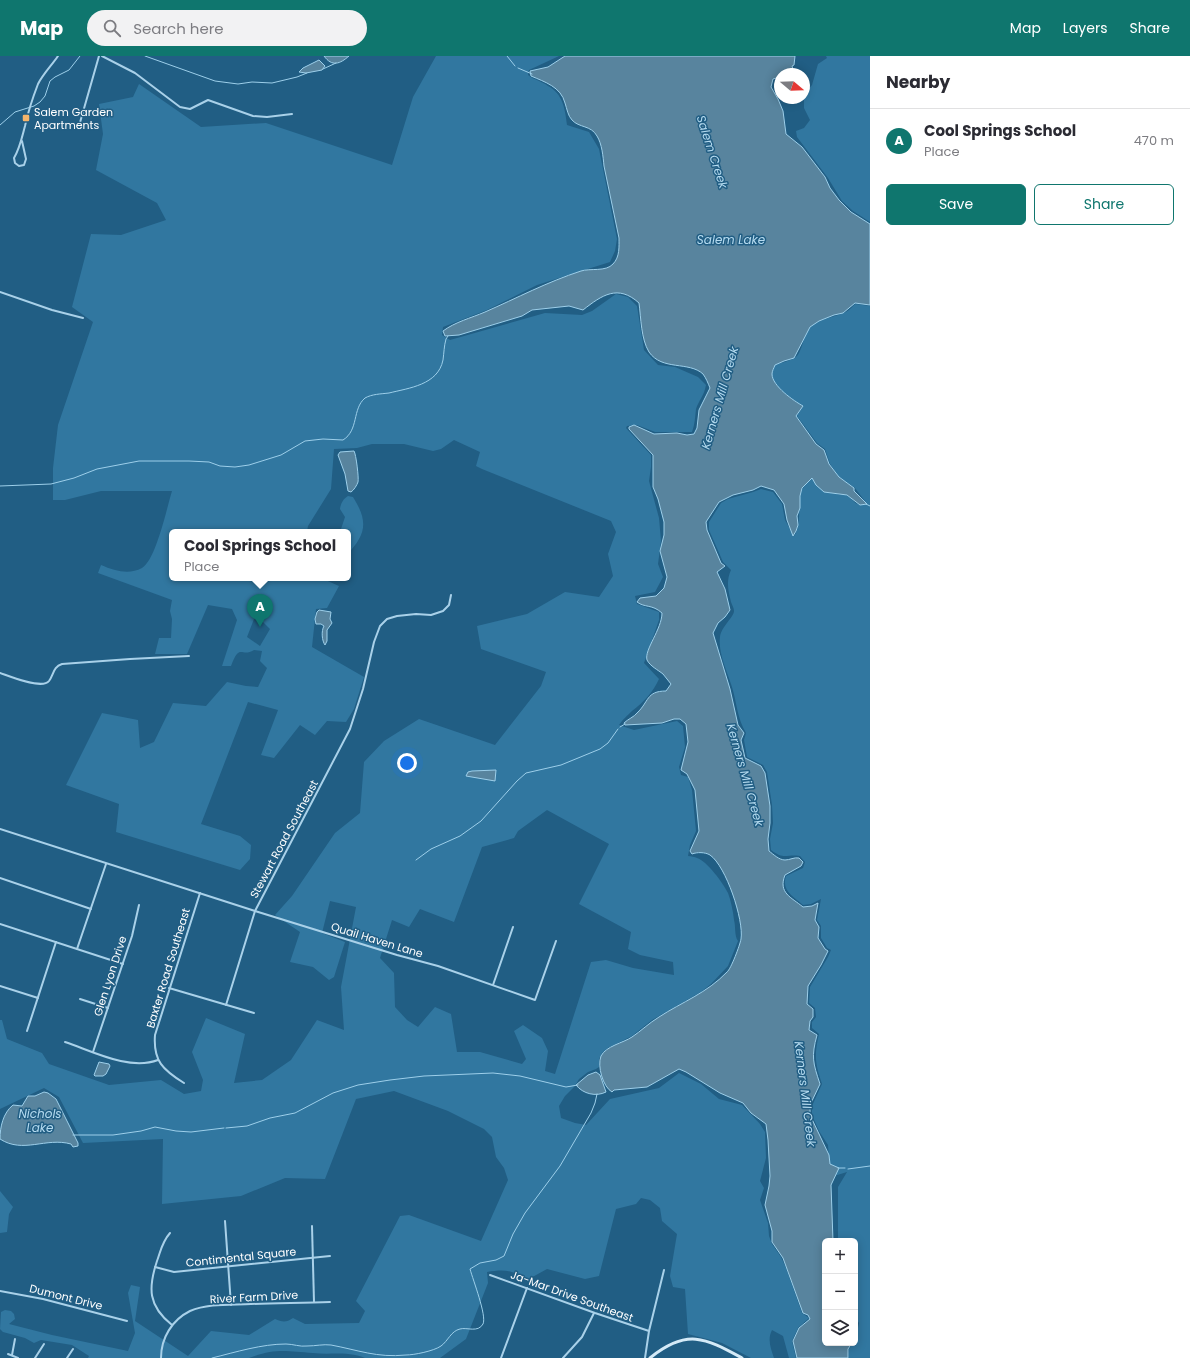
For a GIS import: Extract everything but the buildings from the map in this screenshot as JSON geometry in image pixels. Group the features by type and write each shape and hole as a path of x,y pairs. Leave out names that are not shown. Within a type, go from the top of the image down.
{"main road":[{"path":"650,1358 670,1344 681,1340 692,1339 713,1343 742,1358"}],"street":[{"path":"21,154 25,123 39,82 58,56"},
{"path":"79,126 99,56"},
{"path":"102,56 135,73 172,102 183,108 190,109 208,100 253,116 267,117 292,114"},
{"path":"21,154 22,141"},
{"path":"21,154 26,158 26,162 19,166 14,161 15,156 21,154"},
{"path":"0,292 83,318"},
{"name":"Stewart Road Southeast","path":"0,829 255,911 350,729 363,689 374,642 380,626 387,619 396,616 416,614 430,615 443,611 448,605 451,595"},
{"path":"0,673 34,683 44,684 48,682 56,668 62,664 130,658 189,656"},
{"path":"77,949 106,864"},
{"path":"0,878 91,909"},
{"name":"Baxter Road Southeast","path":"184,1083 170,1075 158,1060 154,1045 155,1035 169,988 200,893"},
{"name":"Glen Lyon Drive","path":"94,1052 132,936 139,906"},
{"path":"226,1005 255,911"},
{"name":"Quail Haven Lane","path":"255,911 397,955 438,966 535,1000 556,941"},
{"path":"0,924 123,964"},
{"path":"493,985 513,927"},
{"path":"27,1031 56,942"},
{"path":"0,986 38,998"},
{"path":"169,988 254,1013"},
{"path":"80,999 108,1008"},
{"path":"65,1042 129,1063 140,1064 158,1060"},
{"path":"225,1222 231,1305"},
{"path":"312,1226 314,1302"},
{"path":"170,1233 164,1240 151,1282 153,1301 161,1314 172,1325"},
{"name":"Contimental Square","path":"155,1267 174,1272 330,1256"},
{"path":"645,1358 649,1331 664,1270"},
{"name":"Ja-Mar Drive Southeast","path":"490,1275 594,1313 649,1331"},
{"path":"502,1358 527,1288"},
{"name":"Dumont Drive","path":"0,1291 43,1299 127,1321"},
{"name":"River Farm Drive","path":"161,1358 163,1344 172,1325 182,1316 196,1309 231,1305 330,1302"},
{"path":"564,1358 582,1337 594,1313"},
{"path":"12,1355 15,1339"},
{"path":"35,1358 44,1344"},
{"path":"67,1358 73,1349"},
{"path":"8,1354 18,1358"}],"shaded area":[{"path":"436,56 559,56 529,70 528,75 546,84 557,93 564,108 567,125 589,132 599,149 617,239 615,251 610,262 537,285 487,310 443,327 442,335 450,340 545,313 582,315 592,311 616,294 628,297 637,306 644,350 658,365 675,367 698,377 706,385 696,409 692,432 655,432 637,425 627,426 626,428 651,455 649,481 659,518 661,541 658,564 663,577 655,592 635,596 637,604 659,612 659,620 644,663 659,679 648,696 619,725 634,730 677,721 683,726 685,747 679,767 681,775 688,777 692,790 696,831 690,845 688,856 692,856 705,863 719,878 726,889 731,903 738,941 728,966 711,984 701,992 652,1020 632,1036 608,1048 602,1053 599,1059 599,1067 588,1072 579,1079 559,1106 561,1118 586,1125 610,1099 659,1088 679,1073 701,1084 719,1099 742,1105 760,1124 765,1132 766,1158 760,1181 764,1188 760,1200 768,1223 769,1236 786,1268 802,1313 809,1318 798,1328 792,1341 796,1358 789,1358 783,1336 772,1330 770,1341 774,1358 751,1358 722,1343 688,1334 685,1289 673,1287 670,1276 677,1234 662,1221 660,1208 650,1200 641,1198 636,1204 616,1209 599,1276 585,1279 547,1269 527,1280 508,1271 487,1272 488,1283 466,1339 440,1358 365,1358 345,1354 274,1351 249,1358 88,1358 89,1356 72,1345 41,1340 34,1343 25,1338 3,1332 0,1329 1,1312 5,1310 11,1311 14,1314 15,1319 9,1324 52,1335 128,1351 135,1333 128,1293 131,1285 140,1287 135,1321 188,1356 211,1331 249,1335 275,1319 284,1322 293,1318 305,1324 359,1323 365,1311 356,1301 400,1216 409,1215 481,1241 508,1180 504,1168 496,1157 492,1137 484,1129 448,1111 394,1091 356,1099 325,1179 285,1178 241,1196 162,1204 163,1139 83,1143 59,1097 44,1088 0,1109 0,1020 2,1020 7,1039 42,1053 49,1064 109,1085 161,1080 184,1094 201,1091 203,1080 192,1052 206,1018 245,1034 234,1083 262,1080 291,1060 317,1020 344,1030 341,987 356,907 330,901 322,933 345,942 334,977 329,980 313,967 290,962 300,932 275,915 292,896 335,833 360,813 364,762 384,741 419,719 495,745 541,686 546,672 481,649 477,626 527,614 565,592 599,597 613,576 608,554 616,532 611,521 476,466 480,452 454,440 441,449 433,451 404,444 372,444 357,448 334,449 331,489 308,529 169,529 169,581 328,581 339,586 327,608 316,609 312,647 364,677 354,709 346,722 327,721 315,735 300,725 274,758 261,755 278,710 248,702 201,824 240,836 251,845 250,859 240,870 116,832 119,804 66,785 102,713 138,720 140,748 154,742 173,703 206,706 227,682 258,687 267,668 260,661 262,651 254,650 250,652 239,652 231,666 222,666 237,620 232,609 208,605 187,654 155,654 159,638 171,638 172,619 170,611 172,600 98,573 101,565 111,569 127,572 142,568 147,563 156,544 172,491 101,491 65,500 53,500 53,468 58,425 93,322 72,307 91,234 121,235 166,220 157,203 96,170 103,134 99,104 133,97 139,84 201,127 266,123 392,165 413,97","holes":["254,619 263,622 270,629 260,646 247,637","547,810 609,844 579,904 631,932 628,949 640,955 673,962 674,975 633,968 606,960 591,962 555,1074 545,1071 548,1051 542,1038 523,1025 514,1031 526,1059 522,1064 480,1052 457,1052 451,1014 435,1007 418,1027 407,1020 395,1007 394,973 380,958 392,920 409,927 420,909 454,922 482,847 514,838 518,831"]},
{"path":"826,56 870,56 870,222 853,211 842,201 828,178 797,137 796,131 804,128 810,120 804,108 804,104 810,104 810,87 818,64 827,58"},
{"path":"855,304 870,306 870,1358 849,1358 849,1349 851,1346 858,1346 859,1323 858,1238 838,1238 838,1187 847,1172 834,1176 829,1161 828,1145 819,1131 812,1115 812,1106 822,1084 816,1059 816,1048 819,1034 812,1028 812,1022 816,1017 815,1008 809,1003 810,987 831,950 827,948 821,938 821,926 817,920 821,899 811,904 803,905 789,893 785,886 786,876 803,868 805,862 800,856 782,856 771,850 770,839 773,823 767,772 763,765 747,757 744,740 746,733 739,716 734,693 720,649 721,633 734,611 728,586 728,578 731,570 723,562 709,530 709,522 721,503 728,499 761,489 773,492 782,504 785,520 794,536 798,525 801,493 812,478 820,488 825,491 846,495 859,505 867,504 855,488 839,477 830,464 825,449 817,443 797,416 803,406 779,388 772,375 775,365 796,357 800,351 806,333 811,326 818,321 847,312"},
{"path":"348,496 353,497 361,512 363,523 362,533 351,551 351,529 341,529 345,517 340,509 342,501"},
{"path":"0,1191 13,1207 9,1214 7,1232 0,1233"}],"water":[{"path":"324,56 349,56 342,61 333,63"},
{"name":"Salem Lake","path":"565,56 795,56 793,68 774,68 774,79 771,87 774,92 774,104 780,104 783,111 786,134 802,147 825,177 830,188 839,200 851,212 870,224 870,305 855,303 843,313 819,321 810,327 794,358 775,365 772,374 773,379 779,388 803,406 796,416 816,444 824,450 829,464 839,477 854,488 854,491 867,504 860,505 847,495 824,492 816,485 812,478 802,488 800,508 797,516 798,525 793,536 787,520 784,504 774,490 761,486 753,490 733,495 719,502 706,522 707,530 721,563 725,566 717,572 725,589 730,610 718,623 713,633 730,689 738,725 744,733 741,740 745,758 761,766 765,773 770,806 768,839 769,851 776,857 783,860 799,858 803,862 801,866 785,875 783,881 784,890 790,897 803,907 812,906 818,903 815,920 819,927 818,938 828,951 808,986 807,1004 813,1009 813,1017 810,1021 809,1030 817,1035 813,1055 820,1084 810,1105 810,1115 829,1155 830,1164 839,1168 831,1185 833,1238 822,1238 822,1346 850,1346 848,1349 848,1358 797,1358 793,1341 799,1328 810,1319 808,1315 803,1313 783,1258 772,1242 772,1231 765,1205 770,1176 766,1124 751,1113 743,1103 720,1093 679,1069 647,1087 614,1090 612,1092 606,1086 600,1070 600,1060 603,1053 611,1047 632,1037 655,1019 703,992 727,972 733,962 739,946 741,930 740,919 733,894 722,870 710,855 706,853 692,854 690,851 699,831 695,790 687,774 681,770 688,742 686,724 680,719 674,719 662,723 625,725 624,723 641,709 651,695 660,691 666,691 671,684 663,674 652,666 647,660 648,651 659,626 662,613 655,608 637,602 640,598 656,596 664,588 667,577 660,551 664,535 664,522 653,487 653,455 629,429 629,427 634,425 654,434 694,434 697,428 699,410 710,388 706,379 703,374 697,370 668,364 654,358 646,347 644,341 639,303 624,294 617,293 604,296 583,310 569,306 532,310 522,316 459,335 445,336 443,331 568,275 585,270 606,268 613,264 617,258 619,251 619,238 599,139 592,130 575,123 572,120 563,97 556,89 531,76 530,71 548,67"},
{"path":"319,60 325,66 322,70 306,73 299,72 303,68"},
{"path":"354,451 358,471 358,482 351,492 348,491 345,474 338,455 340,452"},
{"path":"319,610 331,612 330,619 332,623 327,630 327,641 325,645 322,636 324,626 321,624 316,624 315,619"},
{"path":"496,770 495,781 466,776 468,772 472,771"},
{"path":"99,1062 109,1064 110,1066 106,1074 103,1076 95,1076 94,1075"},
{"path":"596,1072 600,1075 606,1092 602,1094 590,1094 582,1091 576,1085 588,1075"},
{"name":"Nichols Lake","path":"44,1092 56,1099 78,1143 78,1146 73,1147 71,1144 62,1142 17,1145 0,1139 3,1120 10,1108 13,1105 22,1106 28,1096 35,1096"}],"waterway":[{"path":"0,125 15,112 34,106 40,102 45,96 50,81 69,70 80,56"},
{"path":"145,56 215,81 238,84 252,82 272,83 307,73"},
{"path":"507,56 515,66"},
{"path":"323,69 336,63"},
{"path":"518,68 532,74"},
{"path":"0,486 51,484 74,478 97,469 139,461 209,462 220,466 235,467 249,465 281,455 305,441 323,439 343,440 351,431 358,408 365,398 414,387 422,384 435,375 443,360 445,342 448,336"},
{"path":"866,504 870,506"},
{"path":"620,727 625,724"},
{"path":"416,860 431,849 460,836 481,821 526,773 561,765 600,749 608,743 618,729"},
{"path":"226,1128 247,1126 270,1118 295,1113 333,1093 358,1085 390,1080 424,1076 493,1073 520,1076 566,1087 578,1085"},
{"path":"212,1358 277,1344 304,1346 331,1345 368,1353 396,1356 410,1355 438,1348 457,1330 475,1329 481,1327 484,1320 483,1314 470,1269 480,1263 496,1260 504,1256 513,1234 525,1213 560,1166 591,1113 597,1094"},
{"path":"73,1135 113,1135 141,1131 155,1127 191,1132 224,1128"},
{"path":"848,1169 870,1166"},
{"path":"838,1168 845,1168"}],"place":[{"name":"Salem Garden Apartments","path":"26,118"},
{"name":"Cool Springs School","path":"260,627"}],"water label":[{"name":"Salem Creek","path":"712,152"},
{"name":"Kerners Mill Creek","path":"720,398"},
{"name":"Kerners Mill Creek","path":"745,775"},
{"name":"Kerners Mill Creek","path":"805,1094"}]}
